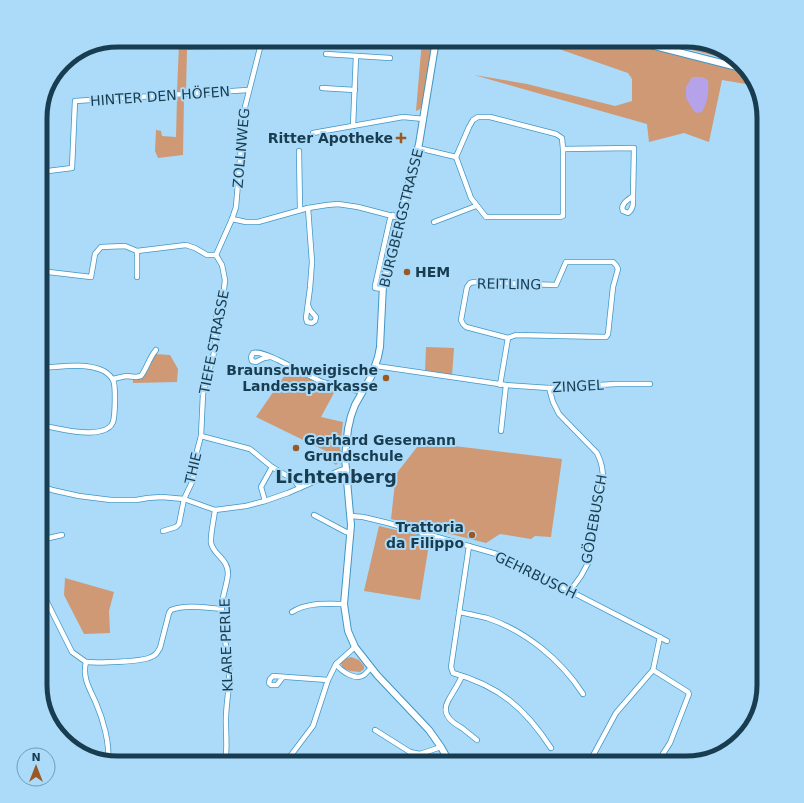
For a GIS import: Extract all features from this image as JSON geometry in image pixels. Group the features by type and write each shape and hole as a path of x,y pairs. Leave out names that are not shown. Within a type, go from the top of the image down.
{"street":[{"name":"ZOLLNWEG","path":"216,255 236,207 243,117 248,90 260,47"},
{"name":"BURGBERGSTRASSE","path":"435,47 418,148 383,289 380,347 376,366 349,421 345,449 351,516 351,533 344,604 348,632 355,647 371,668 424,724 442,747 446,756"},
{"path":"659,47 734,66"},
{"path":"326,54 390,58"},
{"path":"353,126 356,56"},
{"path":"322,88 355,90"},
{"name":"HINTER DEN HÖFEN","path":"47,171 72,168 75,101 248,90"},
{"path":"483,116 556,134 562,138 564,149 563,216 560,217 486,217 471,198 456,156 473,120 483,116"},
{"path":"313,134 403,118 424,119"},
{"path":"418,148 456,156"},
{"path":"564,149 634,148 633,196"},
{"path":"299,152 300,210"},
{"path":"232,219 246,222 258,222 300,210 326,205 347,205 393,215 400,218"},
{"path":"434,222 476,206"},
{"path":"308,208 312,262 308,305"},
{"path":"383,289 375,288 375,286 390,219 393,215"},
{"path":"47,273 91,277 95,254 101,247 125,246 137,252 186,245 192,246 210,256 216,255"},
{"path":"137,252 137,277"},
{"name":"TIEFE STRASSE","path":"201,436 203,394 215,349 216,318 225,280 222,265 216,255"},
{"name":"REITLING","path":"566,262 613,262 616,264 618,269 614,287 608,334 606,336 516,335 508,338 466,327 463,324 461,320 464,300 467,286 470,283 556,285 566,262"},
{"path":"501,431 503,385 508,338"},
{"path":"113,379 126,376 141,376 156,350"},
{"path":"270,357 322,382 362,392"},
{"name":"ZINGEL","path":"376,366 503,385 549,388 608,384 650,384"},
{"path":"47,368 91,367 102,370 108,374 113,379 115,386 113,422 107,429 100,432 91,432 65,430 47,426"},
{"name":"GÖDEBUSCH","path":"549,388 553,402 559,414 597,453 601,460 603,470 603,481 588,563 570,591"},
{"path":"201,436 250,449 272,467 294,480 300,488"},
{"name":"THIE","path":"163,531 178,525 184,499 192,480 201,436"},
{"path":"264,501 261,488 272,467"},
{"path":"47,488 79,496 111,500 136,500 155,497 184,499 215,510 246,506 264,501 346,469"},
{"name":"KLARE PERLE","path":"215,510 211,542 213,548 225,561 228,575 222,609 223,631 230,680 226,725 228,736 225,756"},
{"path":"314,515 346,532 351,533"},
{"name":"GEHRBUSCH","path":"351,516 363,517 388,523 500,555 667,641"},
{"path":"47,538 62,535"},
{"path":"469,546 451,667 453,673 489,687 514,703 539,729 551,748"},
{"path":"47,602 72,652 86,662 103,662 153,657 160,648 171,610 181,608 222,609"},
{"path":"292,612 299,607 316,604 344,604"},
{"path":"460,612 487,618 501,624 534,643 559,663 577,684 583,694"},
{"path":"593,756 616,714 653,670 660,638"},
{"path":"290,756 313,726 328,680 336,664 355,647"},
{"path":"86,662 85,676 100,714 109,751 109,755"},
{"path":"336,664 340,670 359,677 371,668"},
{"path":"653,670 689,694 670,744 662,756"},
{"path":"462,676 458,687 448,701 446,715 449,720 477,740"},
{"path":"283,677 328,680"},
{"path":"375,730 410,752 420,754 442,747"}],"shaded area":[{"path":"179,47 257,47 257,49 187,50 186,90 177,91"},
{"path":"421,47 432,47 424,107 416,111"},
{"path":"553,47 648,47 737,69 749,84 722,80 709,142 684,133 649,142 647,124 474,75 527,84 615,106 632,101 632,79 628,73"},
{"path":"680,47 704,49 725,58"},
{"path":"692,77 702,77 708,80 708,96 702,112 697,113 693,110 686,98 686,87"},
{"path":"184,97 183,155 158,158 155,151 156,130 161,131 162,136 176,137 177,98"},
{"path":"426,347 454,348 452,376 425,371"},
{"path":"155,354 170,355 178,369 177,382 133,383 133,379 139,378 146,374"},
{"path":"289,369 335,391 321,417 343,422 340,461 336,465 330,461 334,455 256,417"},
{"path":"421,442 562,459 551,537 535,536 531,539 500,534 486,543 391,519 396,474"},
{"path":"379,526 430,538 420,600 364,591"},
{"path":"65,578 114,592 109,611 110,633 84,634 64,595"},
{"path":"351,657 359,660 364,666 364,669 360,672 350,671 343,668 341,663 344,659"}],"place":[{"name":"Ritter Apotheke","path":"401,138"},
{"name":"HEM","path":"407,272"},
{"name":"Braunschweigische Landessparkasse","path":"386,378"},
{"name":"Gerhard Gesemann Grundschule","path":"296,448"},
{"name":"Trattoria da Filippo","path":"472,535"}],"district":[{"name":"Lichtenberg","path":"336,477"}]}
